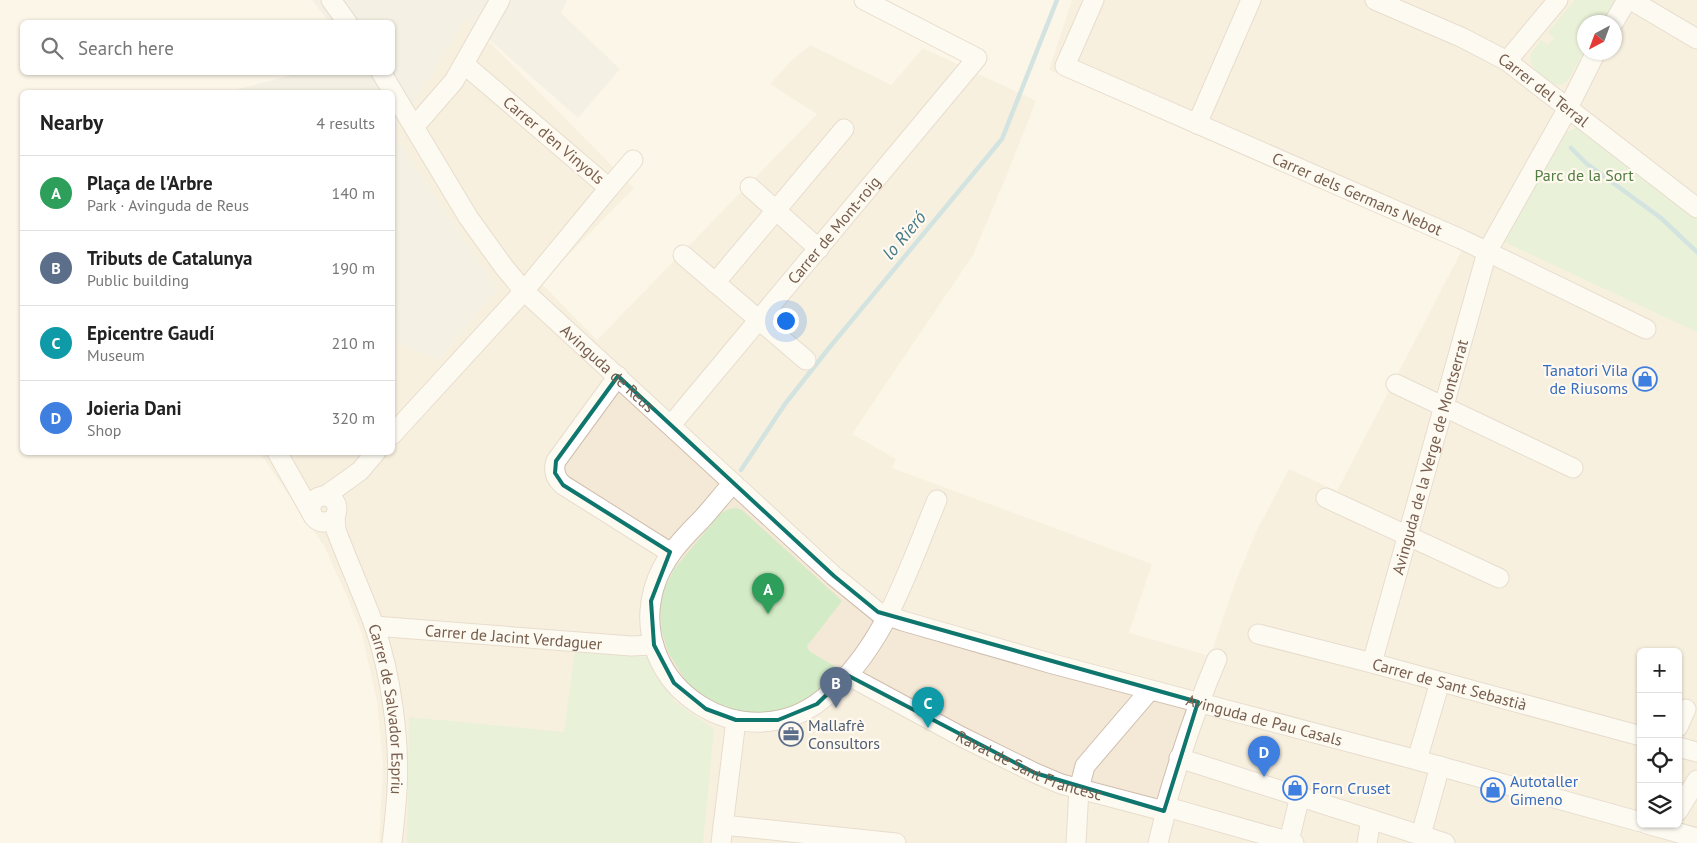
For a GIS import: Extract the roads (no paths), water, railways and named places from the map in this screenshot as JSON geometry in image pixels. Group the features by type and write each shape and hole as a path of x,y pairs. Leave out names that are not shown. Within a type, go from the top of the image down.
{"street":[{"path":"331,0 346,20"},
{"path":"414,127 454,81 500,0"},
{"name":"Carrer de Mont-roig","path":"671,425 977,58 864,0"},
{"name":"Carrer dels Germans Nebot","path":"1094,0 1065,66 1487,252 1646,329"},
{"path":"1197,124 1251,0"},
{"name":"Carrer del Terral","path":"1375,0 1409,7 1463,38 1507,60 1697,208"},
{"path":"1507,60 1558,0"},
{"path":"1619,15 1629,0 1697,39"},
{"name":"Avinguda de la Verge de Montserrat","path":"1372,663 1487,252 1568,108 1592,60"},
{"name":"Carrer d'en Vinyols","path":"395,431 524,291 609,188 464,64"},
{"name":"Avinguda de Reus","path":"383,75 392,90"},
{"name":"Avinguda de Reus","path":"395,95 468,217 524,291 834,576 871,607 888,617"},
{"path":"715,282 844,128"},
{"path":"609,188 633,160"},
{"path":"750,187 819,249"},
{"path":"683,255 806,360"},
{"path":"618,376 556,461 555,474 562,485 672,553"},
{"path":"1396,384 1573,468"},
{"path":"324,508 373,455"},
{"name":"Carrer de Salvador Espriu","path":"280,457 324,508 374,626 388,678 394,715 397,788 392,843"},
{"path":"733,483 672,553 661,569 652,596 650,623 654,645 668,674 681,690 706,710 736,720 768,722 798,714 825,698 847,675 888,617 937,500"},
{"path":"1326,498 1499,578"},
{"name":"Avinguda de Pau Casals","path":"888,617 1013,653 1440,766 1637,821"},
{"name":"Carrer de Jacint Verdaguer","path":"374,626 631,646 654,645"},
{"name":"Carrer de Sant Sebastià","path":"1258,634 1637,735"},
{"path":"1158,843 1165,815 1164,811 1179,758 1198,702 1217,659"},
{"name":"Raval de Sant Francesc","path":"847,675 971,742 1035,773 1079,789 1164,811 1167,807 1287,842"},
{"path":"1417,760 1440,682"},
{"path":"1076,843 1079,789 1082,773 1091,758 1150,690"},
{"path":"1682,718 1686,709"},
{"path":"736,720 722,834 896,843"},
{"path":"1682,748 1697,752"},
{"path":"1179,758 1445,843"},
{"path":"1421,834 1440,766"},
{"path":"1682,804 1697,780"},
{"path":"1287,842 1300,796"},
{"path":"1366,843 1371,819"},
{"name":"Avinguda de Pau Casals","path":"1669,828 1681,843"},
{"name":"Avinguda de Pau Casals","path":"1671,828 1697,838"}],"waterway":[{"name":"lo Rieró","path":"741,470 785,404 829,348 1002,139 1057,0"},
{"path":"1571,148 1587,164 1661,218 1697,252"}],"place":[{"name":"Tanatori Vila de Riusoms","path":"1645,379"},
{"name":"Plaça de l'Arbre","path":"768,614"},
{"name":"Tributs de Catalunya","path":"836,708"},
{"name":"Epicentre Gaudí","path":"928,728"},
{"name":"Mallafrè Consultors","path":"791,734"},
{"name":"Joieria Dani","path":"1264,777"},
{"name":"Forn Cruset","path":"1295,788"},
{"name":"Autotaller Gimeno","path":"1493,790"}],"park label":[{"name":"Parc de la Sort","path":"1584,175"}]}
